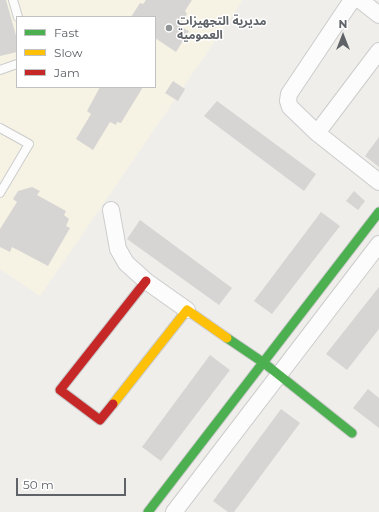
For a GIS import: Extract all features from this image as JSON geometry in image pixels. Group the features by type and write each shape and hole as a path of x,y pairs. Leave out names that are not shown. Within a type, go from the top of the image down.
{"street":[{"path":"352,0 289,94 288,101 290,107 317,133 379,182"},
{"path":"360,0 379,16"},
{"path":"317,133 379,51"},
{"path":"111,210 118,249 126,263 146,281 264,363 352,433"},
{"path":"148,512 379,212"},
{"path":"174,512 379,244"},
{"path":"146,281 60,390 100,420 187,310"}],"lane":[{"path":"13,0 18,16"},
{"path":"0,70 16,64"},
{"path":"0,128 29,144 0,193"}],"shaded area":[{"path":"0,0 243,0 40,296 0,269"}],"building":[{"path":"0,0 6,0 16,35 16,52 0,56"},
{"name":"مديرية التجهيزات العمومية","path":"146,0 192,0 185,11 187,14 179,26 189,31 176,52 156,39 156,16 132,16 140,3 143,4"},
{"path":"173,81 185,89 178,101 165,93"},
{"path":"99,88 142,88 121,123 117,122 116,125 110,122 93,150 76,139 91,114 87,111"},
{"path":"217,101 316,174 304,191 204,116"},
{"path":"379,137 379,167 365,156"},
{"path":"32,187 40,191 37,195 66,211 64,215 69,219 66,226 70,228 48,266 12,247 10,252 0,247 0,229 17,202 13,199 18,191"},
{"path":"354,191 365,201 358,210 346,201"},
{"path":"321,212 340,226 272,314 254,301"},
{"path":"140,220 232,288 219,305 127,239"},
{"path":"379,287 379,329 347,370 326,354"},
{"path":"210,355 230,370 161,461 142,447"},
{"path":"368,389 379,398 379,428 353,408"},
{"path":"281,409 300,423 234,512 228,512 213,501"}],"traffic: fast":[{"path":"148,512 379,212"},
{"path":"227,338 264,363 352,433"}],"traffic: slow":[{"path":"113,404 187,310 227,338"}],"traffic: jam":[{"path":"113,404 100,420 60,390 146,281"}],"place":[{"name":"مديرية التجهيزات العمومية","path":"169,28"}]}
